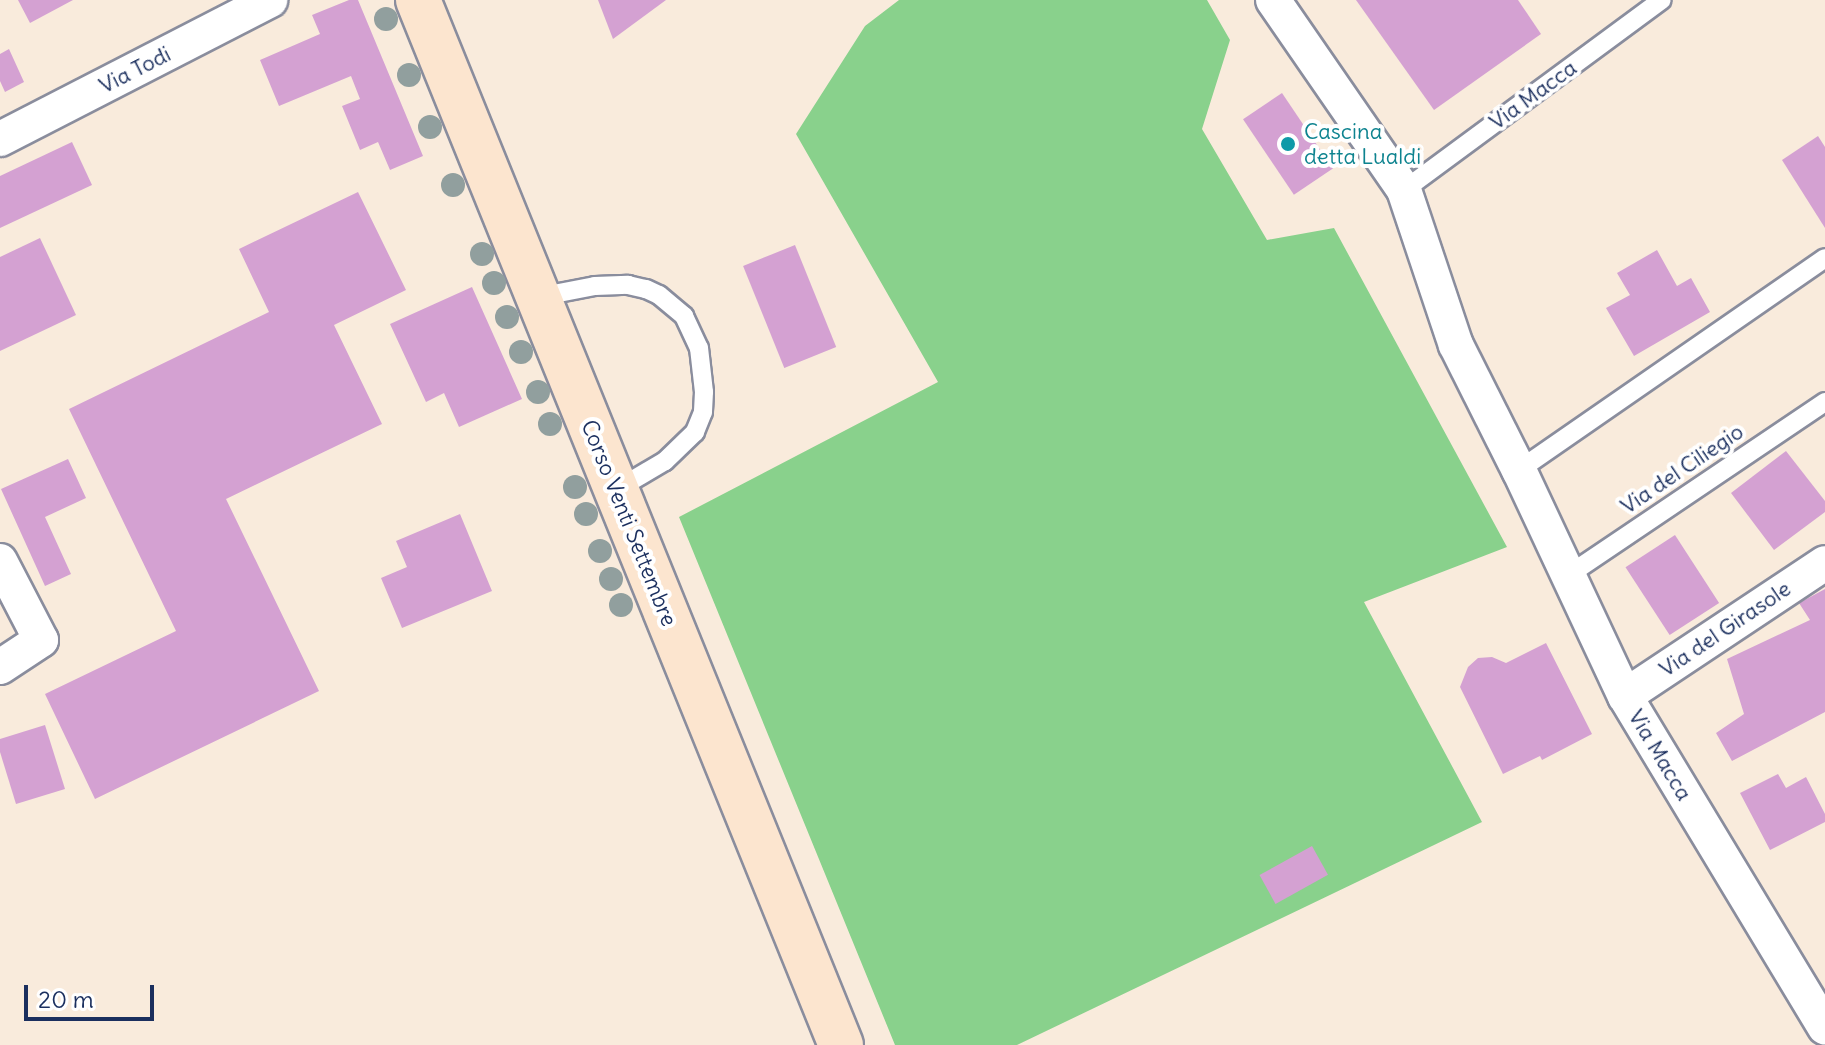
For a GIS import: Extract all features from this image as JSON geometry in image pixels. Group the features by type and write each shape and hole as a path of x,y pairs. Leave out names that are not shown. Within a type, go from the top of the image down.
{"street":[{"name":"Via Todi","path":"0,139 270,0"},
{"name":"Corso Venti Settembre","path":"418,0 841,1045"},
{"name":"Via Macca","path":"1273,0 1404,190 1456,345 1519,470 1625,696 1813,984 1825,1027"},
{"path":"0,561 41,640 0,667"},
{"name":"Via del Girasole","path":"1625,696 1825,563"}],"lane":[{"name":"Via Macca","path":"1404,190 1662,0"},
{"path":"1519,470 1825,258"},
{"path":"538,297 595,286 628,285 646,289 659,295 684,316 699,348 704,392 703,412 695,432 665,461 616,490"},
{"name":"Via del Ciliegio","path":"1567,576 1825,402"}],"green space":[{"path":"899,0 1207,0 1230,40 1202,129 1267,240 1334,228 1507,547 1364,602 1482,822 1017,1045 895,1045 679,517 938,382 796,134 865,26"}],"building":[{"path":"18,0 73,0 30,23"},
{"path":"349,0 358,0 423,156 390,170 378,142 360,150 342,106 360,99 351,76 279,106 260,60 320,34 312,15"},
{"path":"598,0 666,0 613,39"},
{"path":"1356,0 1518,0 1541,34 1434,110"},
{"path":"9,49 24,82 5,92 0,81 0,54"},
{"name":"Cascina detta Lualdi","path":"1282,93 1333,168 1294,195 1243,119"},
{"path":"1818,136 1825,147 1825,228 1782,160"},
{"path":"72,142 92,185 0,228 0,176"},
{"path":"358,192 406,290 334,325 382,424 226,499 319,691 95,799 45,694 176,631 69,409 269,312 239,249"},
{"path":"40,238 76,315 0,351 0,257"},
{"path":"795,245 836,347 784,368 743,266"},
{"path":"1657,250 1677,286 1691,278 1710,312 1634,356 1606,308 1630,295 1617,273"},
{"path":"472,287 522,399 459,427 444,393 426,402 390,324"},
{"path":"1786,451 1825,501 1825,512 1774,550 1731,493"},
{"path":"68,459 86,498 45,517 71,574 45,586 1,489"},
{"path":"460,514 492,591 402,628 381,578 407,567 396,541"},
{"path":"1675,535 1719,603 1670,635 1626,567"},
{"path":"1825,589 1825,712 1732,761 1716,733 1744,714 1727,659 1810,620 1799,603"},
{"path":"1546,643 1592,734 1542,760 1540,756 1503,774 1460,687 1468,667 1478,658 1492,657 1506,663"},
{"path":"45,725 65,789 16,804 0,752 0,739"},
{"path":"1778,774 1786,788 1806,777 1825,814 1825,822 1770,850 1740,793"},
{"path":"1312,846 1328,875 1276,904 1260,875"}],"place":[{"name":"Cascina detta Lualdi","path":"1288,144"}]}
